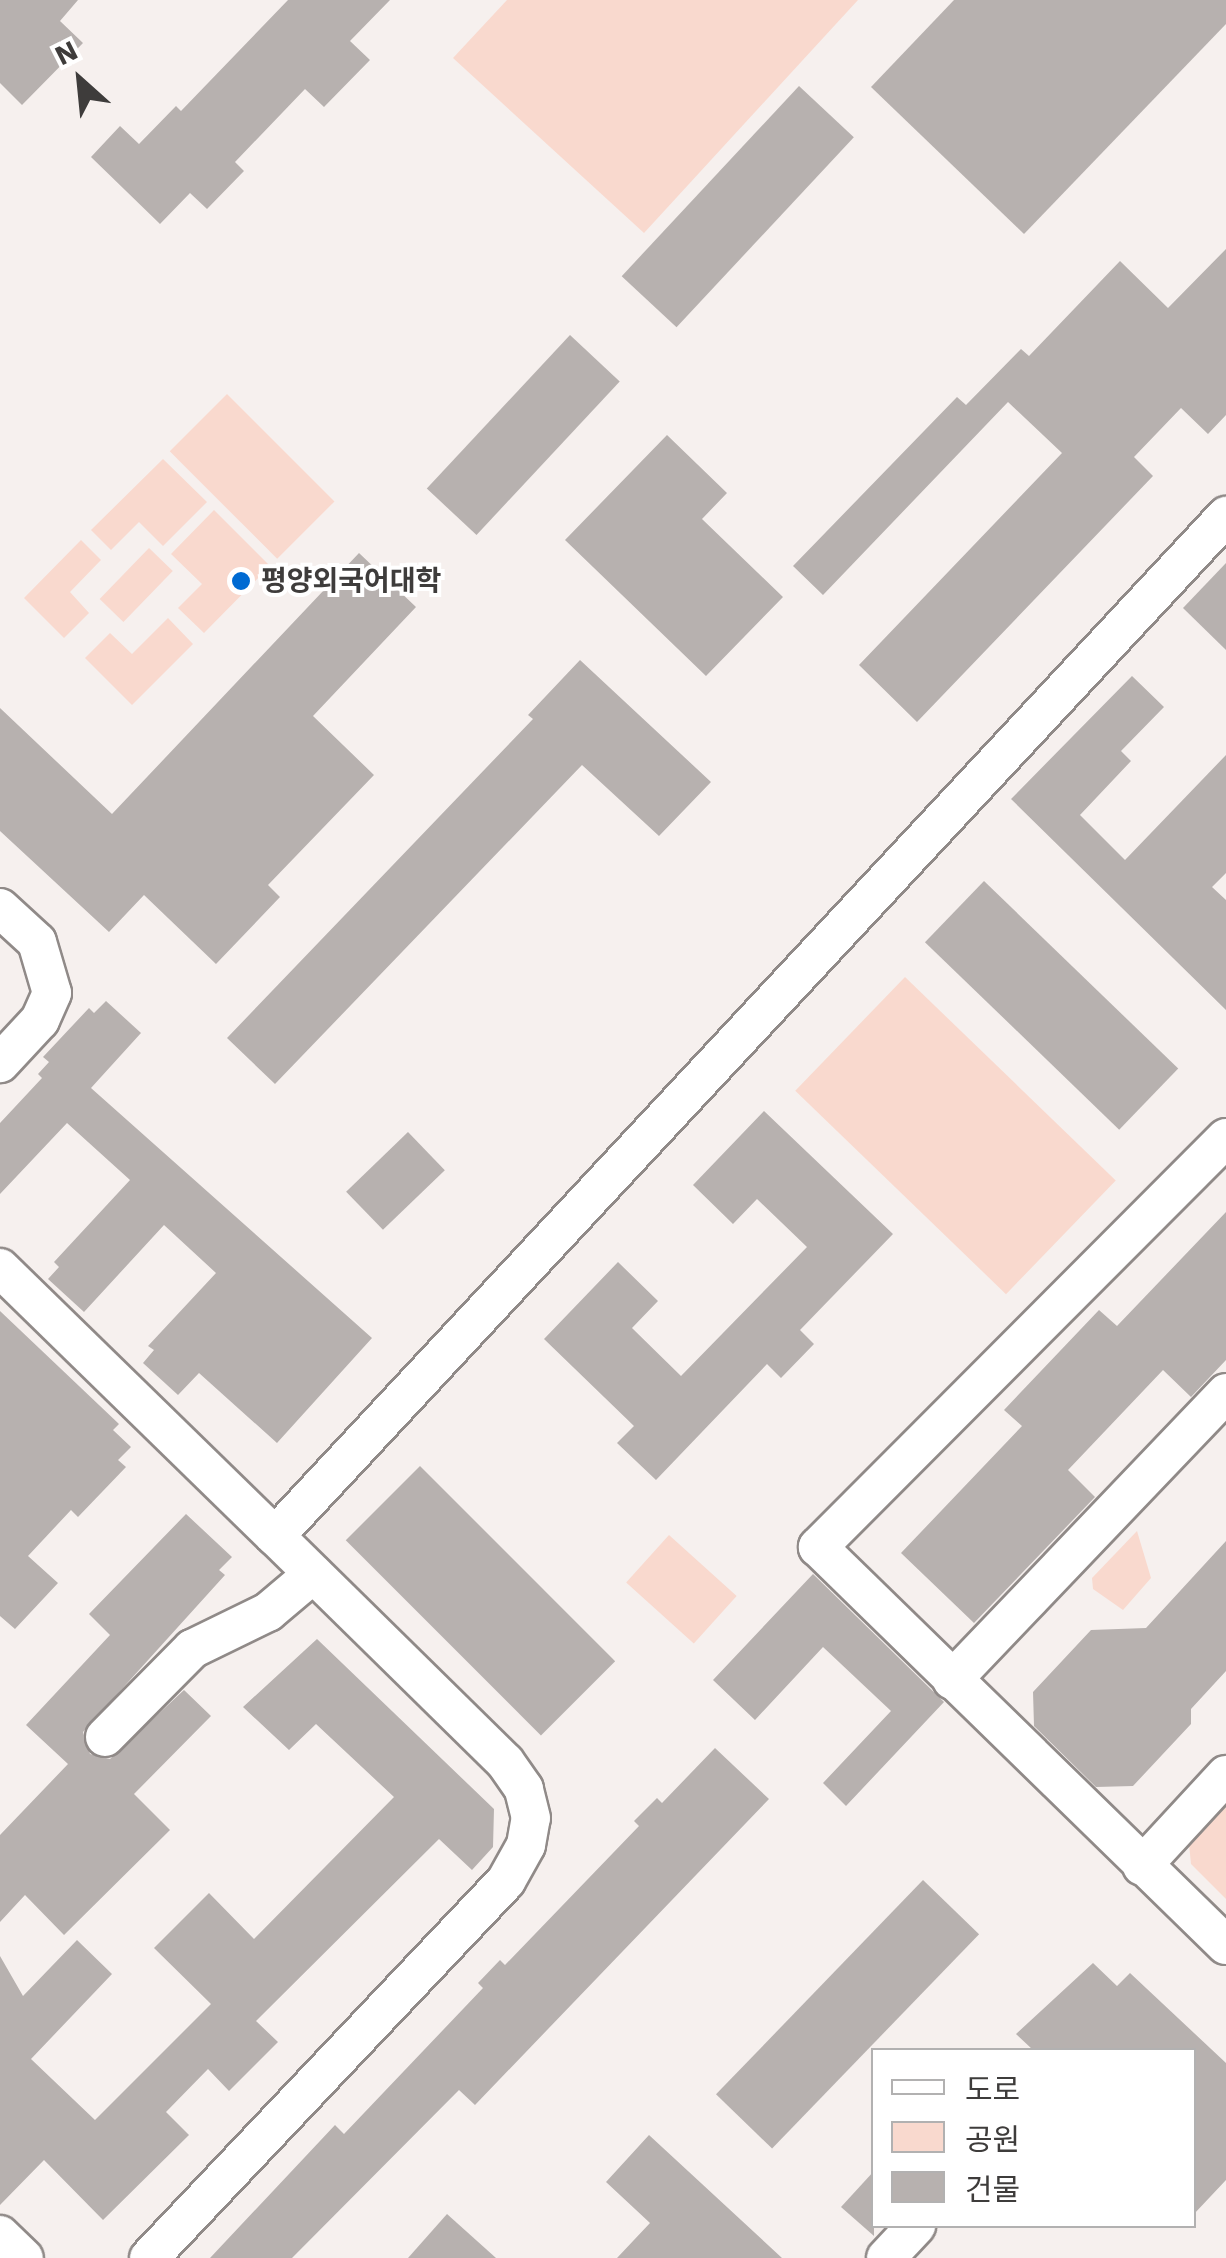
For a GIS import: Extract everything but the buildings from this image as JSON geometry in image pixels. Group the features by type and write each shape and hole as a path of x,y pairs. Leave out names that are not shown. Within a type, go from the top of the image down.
{"street":[{"path":"275,1536 1226,516"},
{"path":"0,908 37,942 52,994 40,1020 0,1063"},
{"path":"1226,1138 818,1547 1226,1945"},
{"path":"0,1268 505,1762 524,1789 531,1818 526,1846 506,1881 149,2258"},
{"path":"952,1680 1226,1394"},
{"path":"105,1737 192,1650 268,1612 313,1574"},
{"path":"1142,1866 1226,1775"},
{"path":"886,2258 914,2228"},
{"path":"0,2235 24,2258"}],"green space":[{"path":"507,0 858,0 644,233 453,58"},
{"path":"227,394 334,501 277,559 170,451"},
{"path":"163,459 207,502 163,546 139,522 111,550 91,530"},
{"path":"214,510 270,566 204,633 178,608 202,584 171,554"},
{"path":"81,540 101,560 70,592 89,613 64,638 24,598"},
{"path":"149,548 173,571 123,622 100,599"},
{"path":"168,618 193,644 132,705 85,658 110,633 132,654"},
{"path":"905,977 1116,1181 1006,1294 795,1091"},
{"path":"1137,1531 1151,1578 1123,1610 1093,1589 1092,1578"},
{"path":"669,1535 737,1596 694,1643 626,1583"},
{"path":"1226,1803 1226,1899 1191,1864 1189,1844"}],"place":[{"name":"평양외국어대학","path":"241,581"}]}
